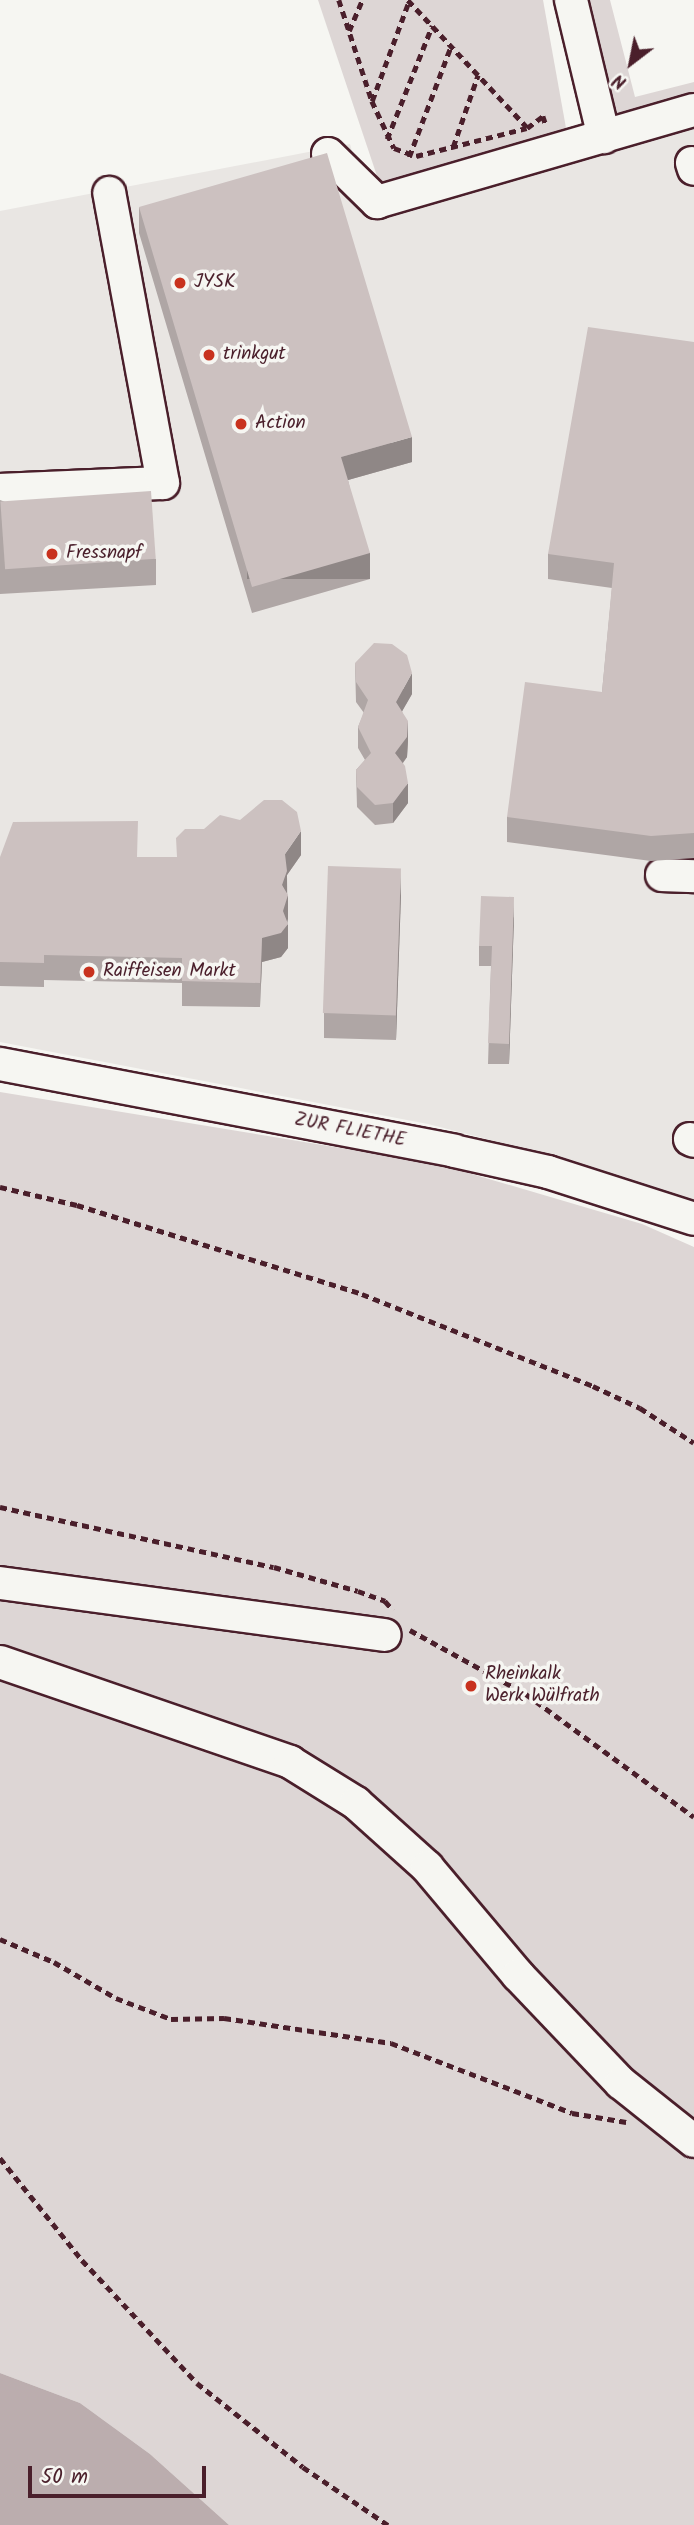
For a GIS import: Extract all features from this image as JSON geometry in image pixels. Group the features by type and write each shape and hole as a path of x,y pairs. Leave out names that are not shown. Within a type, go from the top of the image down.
{"street":[{"path":"571,0 604,137"},
{"path":"328,154 377,202 694,110"},
{"path":"0,490 163,483 109,193"},
{"path":"662,875 694,876"},
{"name":"ZUR FLIETHE","path":"0,1064 454,1151 548,1172 694,1219"},
{"path":"0,1583 384,1635"},
{"path":"0,1662 290,1762 356,1803 427,1867 518,1975 621,2083 694,2141"}],"path":[{"path":"339,0 348,33 387,139 409,157"},
{"path":"348,33 362,0"},
{"path":"372,102 408,1 527,128"},
{"path":"387,139 432,26"},
{"path":"409,157 451,46"},
{"path":"453,147 478,75"},
{"path":"409,157 527,128 543,116 549,136"},
{"path":"0,1187 77,1205 362,1294 593,1385 640,1408 694,1443"},
{"path":"0,1939 54,1962 116,1998 171,2019 224,2018 391,2043 572,2113 623,2122 665,2118"},
{"path":"0,2158 82,2260 197,2383 303,2466 388,2525"}],"shaded area":[{"path":"318,0 543,0 566,128 381,188"},
{"path":"576,0 610,0 635,97 694,82 694,96 608,120"},
{"path":"694,124 694,1200 569,1160 428,1124 0,1042 0,211 350,144 368,212"},
{"path":"0,1092 438,1164 642,1224 694,1247 694,2525 229,2525 150,2454 80,2403 0,2373"},
{"path":"0,2373 80,2403 150,2454 229,2525 0,2525"}],"building":[{"path":"327,153 412,437 341,457 370,553 252,587 139,207"},
{"path":"588,327 694,342 694,833 651,836 507,817 525,682 602,692 614,563 548,554"},
{"path":"151,491 156,559 5,569 0,502"},
{"path":"374,643 392,644 407,655 412,673 396,702 408,721 407,737 395,753 405,766 408,783 393,803 375,805 357,787 356,770 371,753 358,727 368,700 356,682 355,663"},
{"path":"264,800 282,800 297,812 301,831 285,854 287,871 282,885 288,895 283,911 288,924 281,933 262,938 260,983 182,981 182,958 44,955 44,963 0,962 0,857 13,822 138,821 137,857 177,857 176,838 185,829 204,829 220,815 240,820"},
{"path":"328,866 401,869 396,1015 323,1013"},
{"path":"481,896 514,897 509,1044 488,1043 492,946 479,946"}],"place":[{"name":"JYSK","path":"180,283"},
{"name":"trinkgut","path":"209,355"},
{"name":"Action","path":"241,424"},
{"name":"Fressnapf","path":"52,554"},
{"name":"Raiffeisen Markt","path":"89,972"},
{"name":"Rheinkalk Werk Wülfrath","path":"471,1686"}]}
